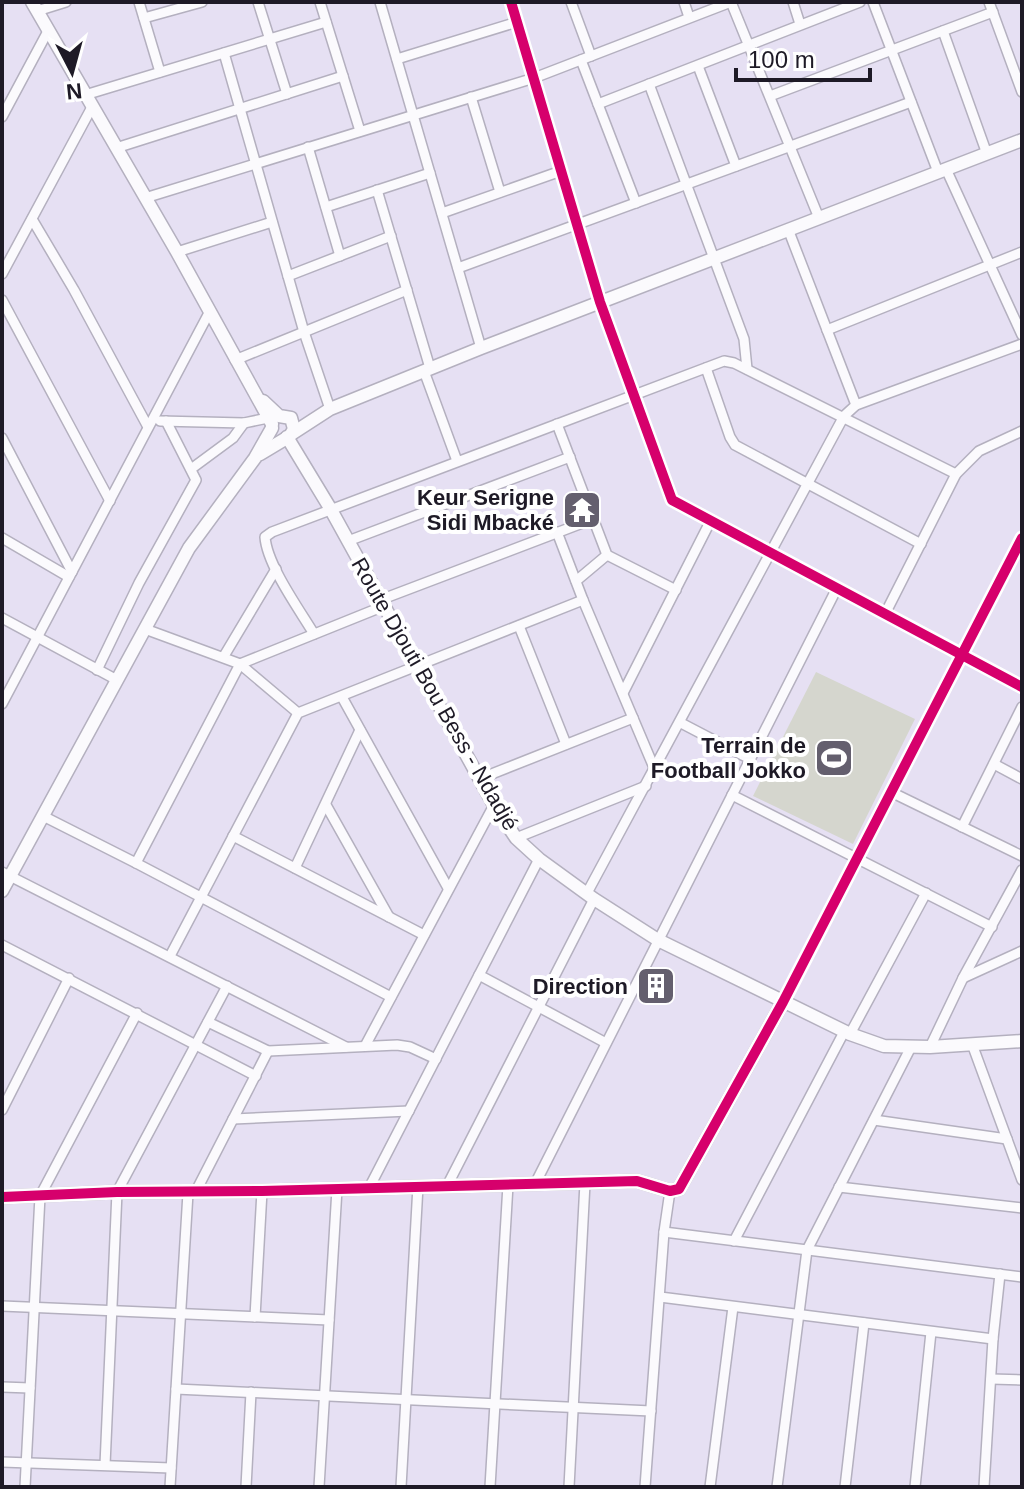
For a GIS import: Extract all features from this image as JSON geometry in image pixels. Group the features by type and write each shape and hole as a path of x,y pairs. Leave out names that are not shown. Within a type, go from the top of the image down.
{"main road":[{"path":"34,6 255,393 276,421 294,425 287,436"},
{"path":"255,458 316,415 330,409 1022,140"},
{"path":"276,421 316,415"},
{"path":"276,421 275,435 287,436"},
{"path":"2,891 6,874 43,816 189,548 255,458 276,421"},
{"name":"Route Djouti Bou Bess - Ndadjé","path":"287,436 494,805 516,838 539,859 658,940 847,1033 884,1046 930,1047 1022,1041"},
{"path":"2,1197 637,1181 670,1191 679,1189 783,1002"}],"street":[{"path":"34,6 66,2"},
{"path":"139,2 160,72"},
{"path":"144,18 199,2"},
{"path":"258,2 287,94"},
{"path":"320,2 360,131"},
{"path":"381,2 481,348"},
{"path":"511,2 600,302 672,500 1022,687"},
{"path":"684,2 689,17"},
{"path":"145,198 534,78 731,2 819,218"},
{"path":"793,2 800,24"},
{"path":"598,104 860,2"},
{"path":"873,2 911,102 1022,335"},
{"path":"574,3 598,104 636,203"},
{"path":"770,96 943,31 991,7 1022,92"},
{"path":"2,274 88,101 160,72 326,22"},
{"path":"397,59 517,22"},
{"path":"2,117 48,31"},
{"path":"943,31 987,154"},
{"path":"224,53 304,332 330,409"},
{"path":"698,66 736,166"},
{"path":"116,148 343,76"},
{"path":"649,84 747,347 747,369"},
{"path":"471,97 500,192"},
{"path":"458,268 911,102"},
{"path":"308,147 340,256"},
{"path":"442,213 561,171"},
{"path":"326,207 430,173"},
{"path":"377,190 427,370 457,461"},
{"path":"32,219 150,424"},
{"path":"177,252 272,222"},
{"path":"788,229 856,405"},
{"path":"288,276 391,236"},
{"path":"827,330 1022,252"},
{"path":"235,360 407,290"},
{"path":"2,300 110,501"},
{"path":"2,704 210,311"},
{"path":"447,1186 646,786 844,416 856,405 1022,344"},
{"path":"314,634 276,569 265,537 330,508 730,361 956,474"},
{"path":"706,368 735,445 921,544"},
{"path":"150,424 166,421 276,421"},
{"path":"97,670 139,583 195,482 166,421"},
{"path":"191,469 233,438 244,423"},
{"path":"557,424 607,555 676,590"},
{"path":"885,614 956,474 979,451 1022,431"},
{"path":"2,438 71,575"},
{"path":"348,541 570,457"},
{"path":"136,863 240,664 382,603 593,519"},
{"path":"623,693 711,520"},
{"path":"557,532 655,770"},
{"path":"2,538 71,575"},
{"path":"783,1002 1022,538"},
{"path":"576,581 607,555"},
{"path":"224,656 276,569"},
{"path":"535,1184 837,588"},
{"path":"170,956 298,713 583,600"},
{"path":"2,618 117,680"},
{"path":"519,626 566,744"},
{"path":"145,629 240,664 298,713"},
{"path":"342,697 448,888"},
{"path":"962,827 1022,707"},
{"path":"479,779 633,718"},
{"path":"681,723 750,759"},
{"path":"295,868 360,730"},
{"path":"994,764 1022,779"},
{"path":"516,838 646,786"},
{"path":"891,792 1022,856"},
{"path":"732,795 992,927"},
{"path":"326,805 389,917"},
{"path":"365,1046 494,805"},
{"path":"43,816 391,997"},
{"path":"233,836 424,935"},
{"path":"369,1188 539,859"},
{"path":"930,1047 963,978 1022,870"},
{"path":"6,874 346,1047"},
{"path":"734,1241 926,893"},
{"path":"2,945 256,1076"},
{"path":"963,978 1022,951"},
{"path":"479,975 606,1043"},
{"path":"2,1110 69,978"},
{"path":"105,1465 117,1192 227,986"},
{"path":"25,1487 40,1196 137,1013"},
{"path":"208,1022 268,1051 404,1045 436,1059"},
{"path":"972,1044 1022,1180"},
{"path":"777,1487 807,1250 911,1047"},
{"path":"170,1487 180,1314 192,1193 268,1051"},
{"path":"233,1119 409,1111"},
{"path":"874,1120 1007,1139"},
{"path":"569,1487 585,1183"},
{"path":"490,1487 508,1185"},
{"path":"401,1487 418,1186"},
{"path":"839,1187 1022,1208"},
{"path":"319,1487 337,1189"},
{"path":"255,1317 262,1191"},
{"path":"645,1487 664,1232 670,1191"},
{"path":"664,1232 1022,1277"},
{"path":"984,1487 1000,1274"},
{"path":"660,1297 993,1339"},
{"path":"2,1306 329,1320"},
{"path":"710,1487 733,1307"},
{"path":"845,1487 864,1323"},
{"path":"915,1487 931,1332"},
{"path":"991,1379 1022,1380"},
{"path":"2,1387 30,1388"},
{"path":"176,1389 651,1411"},
{"path":"246,1487 251,1392"},
{"path":"2,1462 171,1468"}],"shaded area":[{"name":"Terrain de Football Jokko","path":"816,672 915,719 853,844 753,796"}],"cycle path":[{"path":"511,2 600,302 672,500 1022,687"},
{"path":"2,1197 637,1181 670,1191 679,1189 783,1002 1022,538"}],"place":[{"name":"Keur Serigne Sidi Mbacké","path":"582,510"},
{"name":"Terrain de Football Jokko","path":"834,758"},
{"name":"Direction","path":"656,986"}]}
